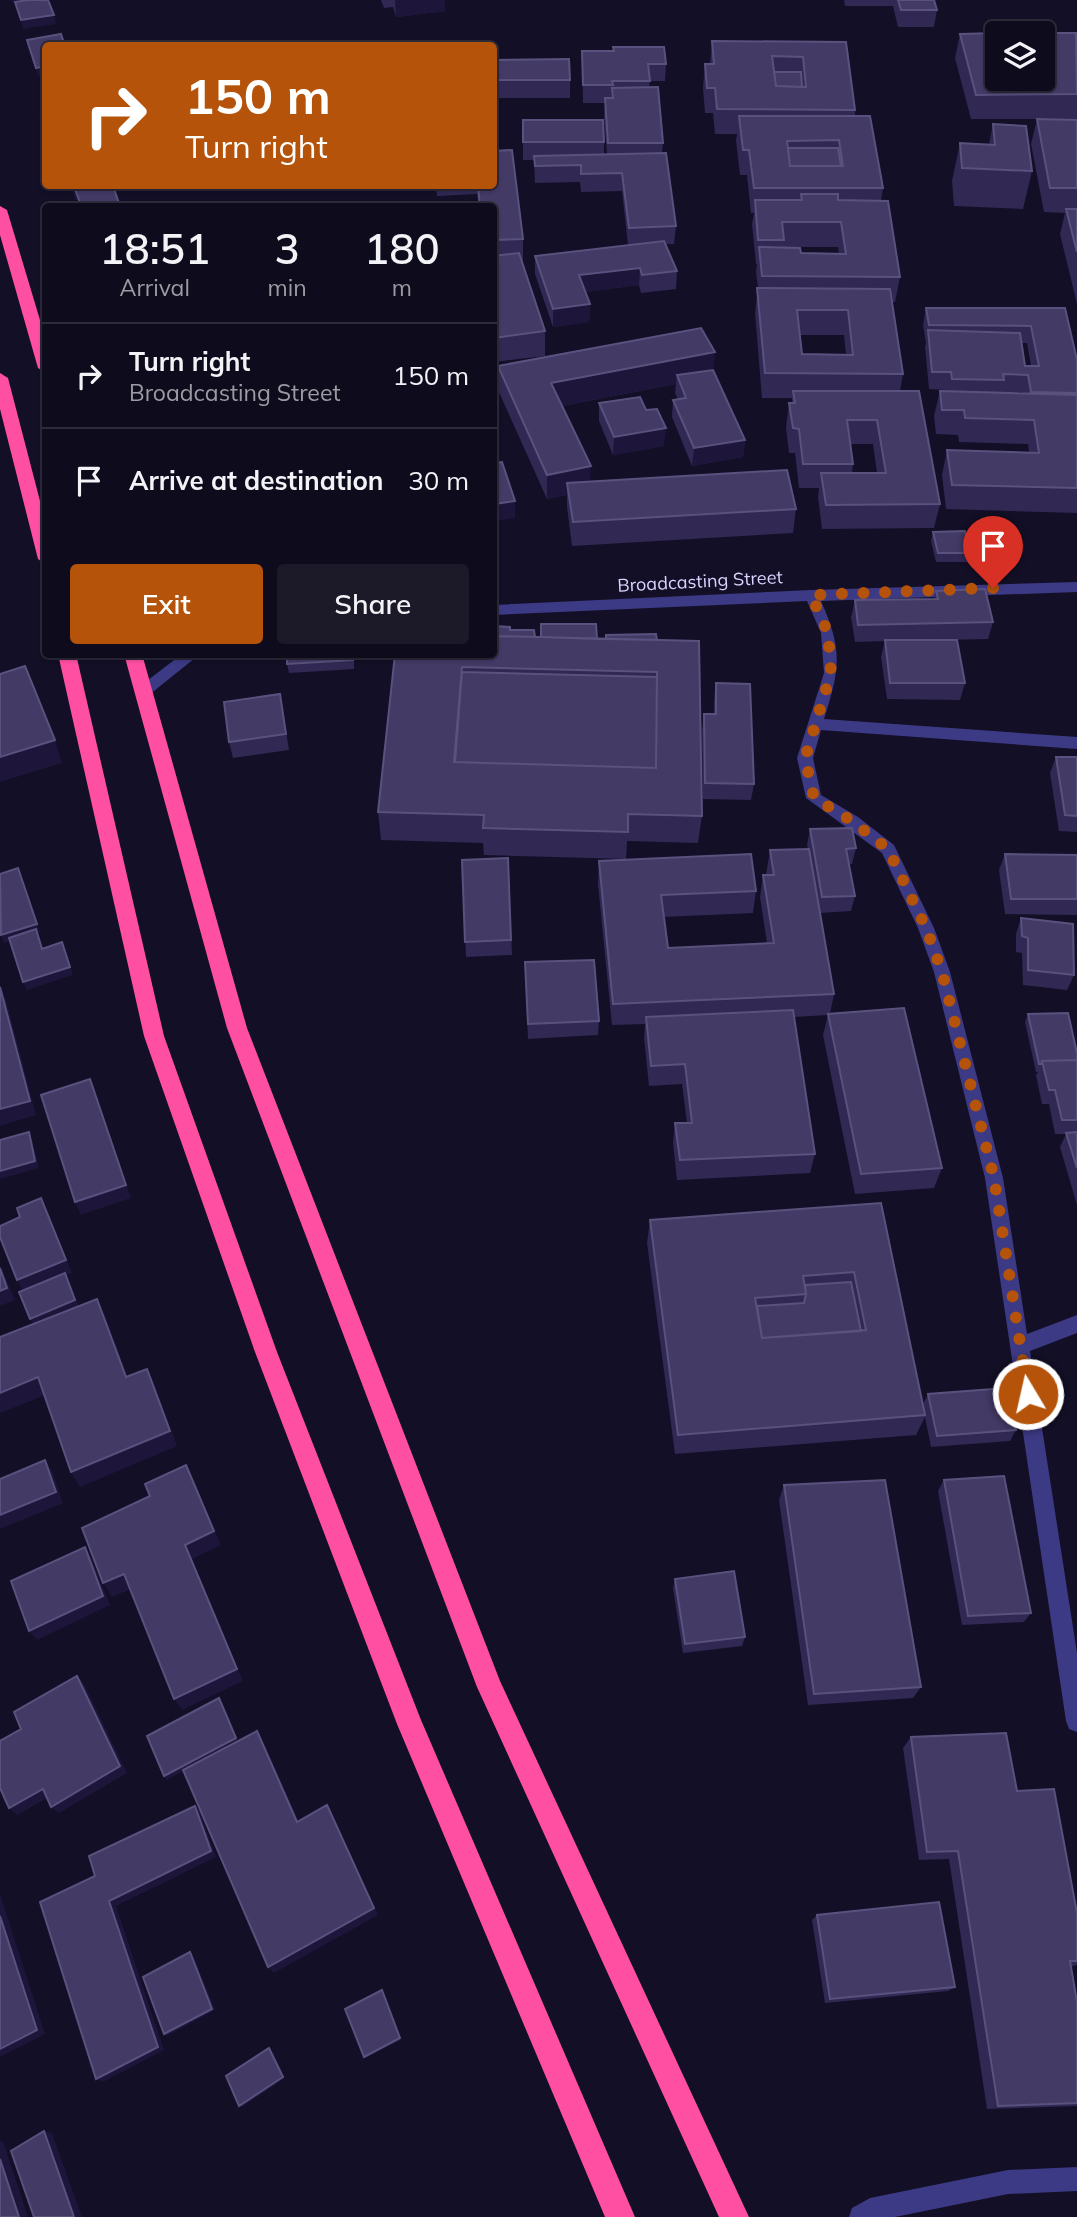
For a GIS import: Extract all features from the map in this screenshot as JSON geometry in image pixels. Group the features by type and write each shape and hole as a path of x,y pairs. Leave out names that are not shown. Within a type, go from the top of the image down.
{"highway":[{"path":"0,209 42,354"},
{"path":"0,378 42,543"},
{"path":"68,658 154,1036 265,1352 410,1724 620,2217"},
{"path":"134,658 237,1028 490,1687 734,2217"}],"street":[{"name":"Broadcasting Street","path":"497,611 811,595 1077,587"},
{"path":"811,595 828,633 831,673 805,758 814,798 852,821 888,849 926,928 942,972 994,1178 1077,1721"},
{"path":"145,691 188,658"},
{"path":"817,724 1077,743"},
{"path":"1020,1346 1077,1324"},
{"path":"860,2217 870,2210 1008,2182 1077,2179"}],"building":[{"path":"48,0 54,15 21,20 15,2"},
{"path":"898,0 934,0 937,10 901,10"},
{"path":"985,33 985,91 1055,91 1055,33 1076,33 1077,94 976,95 960,34"},
{"path":"61,34 64,42 42,42 42,67 36,68 27,40"},
{"path":"712,41 846,42 855,110 717,109 715,88 707,88 705,64 714,64","holes":["772,56 803,57 806,87 776,86"]},
{"path":"613,47 664,47 666,64 648,64 650,81 612,81 613,85 583,85 582,51 614,51"},
{"path":"569,59 570,80 497,80 497,60"},
{"path":"774,72 801,72 802,87 776,86"},
{"path":"658,87 663,143 608,143 605,98 613,98 612,88"},
{"path":"739,116 870,116 883,188 754,188 749,150 743,150","holes":["839,140 843,166 790,166 787,141"]},
{"path":"1037,119 1077,120 1077,188 1050,188"},
{"path":"523,120 603,120 604,142 523,142"},
{"path":"993,124 1026,126 1032,171 962,168 960,143 995,145"},
{"path":"788,148 838,148 841,166 790,166"},
{"path":"512,150 523,239 497,240 497,203 480,203 478,189 497,189 497,151"},
{"path":"666,153 676,226 629,228 622,173 581,174 581,165 535,166 534,156"},
{"path":"75,189 114,189 119,203 80,203"},
{"path":"801,194 838,194 838,200 888,201 900,277 762,276 759,247 800,248 801,253 846,254 841,222 782,222 784,240 758,240 755,200 802,200"},
{"path":"1066,209 1077,209 1077,252"},
{"path":"664,241 677,271 642,275 640,268 579,275 590,304 553,309 535,256"},
{"path":"519,253 545,331 497,338 497,256"},
{"path":"757,288 890,289 903,374 765,373","holes":["797,310 848,310 853,355 802,354"]},
{"path":"926,308 1065,308 1077,360 1077,393 1031,392 1028,375 1003,374 1004,380 952,379 951,372 932,372 928,330 1020,333 1025,366 1039,366 1031,326 929,325"},
{"path":"701,328 715,352 551,383 591,466 547,475 498,366"},
{"path":"713,370 745,440 694,448 673,400 686,398 677,375"},
{"path":"793,391 919,391 940,504 826,505 821,473 886,473 877,420 847,420 853,464 803,464 799,429 793,428 789,403 795,403"},
{"path":"940,391 1077,395 1077,488 952,485 947,450 1039,453 1034,420 965,418 964,410 942,410"},
{"path":"640,397 646,410 657,409 666,428 614,437 599,403"},
{"path":"502,462 515,501 497,504 497,463"},
{"path":"787,470 796,509 573,522 567,483"},
{"path":"965,531 970,553 938,553 933,532"},
{"path":"985,589 993,622 858,625 855,600 938,599 936,591"},
{"path":"541,624 596,624 597,639 541,637"},
{"path":"497,626 510,627 510,630 534,630 535,637 497,636"},
{"path":"656,634 657,640 606,639 606,635"},
{"path":"497,636 699,641 702,816 628,814 628,832 483,828 484,815 378,812 395,658 497,658","holes":["462,667 657,672 656,768 454,762"]},
{"path":"885,640 957,640 965,683 890,683"},
{"path":"287,658 353,658 353,660 287,664"},
{"path":"25,666 55,740 0,757 0,674"},
{"path":"462,672 657,677 656,768 455,762"},
{"path":"716,683 750,684 754,784 705,783 704,714 716,714"},
{"path":"280,694 286,734 229,742 224,702"},
{"path":"1056,757 1077,757 1077,816 1065,815"},
{"path":"852,828 856,848 846,849 855,896 822,897 810,829"},
{"path":"809,849 834,994 613,1004 599,861 751,854 756,891 661,895 668,948 774,943 763,875 774,875 770,850"},
{"path":"1005,854 1077,855 1077,899 1011,899"},
{"path":"508,858 511,940 465,942 462,860"},
{"path":"18,868 37,924 1,935 0,874"},
{"path":"1021,918 1073,924 1074,975 1028,970 1028,938 1022,936"},
{"path":"36,929 42,949 62,942 70,967 23,982 9,938"},
{"path":"594,960 599,1021 528,1024 525,962"},
{"path":"0,987 30,1101 0,1109"},
{"path":"904,1008 942,1168 861,1174 828,1014"},
{"path":"793,1010 815,1154 680,1160 675,1123 692,1123 685,1064 651,1066 646,1017"},
{"path":"1068,1013 1077,1060 1042,1061 1039,1064 1028,1014"},
{"path":"1077,1060 1077,1120 1062,1120 1055,1090 1049,1090 1042,1061"},
{"path":"90,1079 126,1185 75,1202 41,1095"},
{"path":"29,1132 35,1161 0,1171 0,1140"},
{"path":"1077,1132 1077,1168 1066,1133"},
{"path":"41,1198 66,1260 17,1280 0,1237 0,1226 20,1217 17,1208"},
{"path":"881,1203 925,1415 678,1435 650,1220","holes":["854,1272 866,1330 762,1338 755,1298 806,1294 803,1276"]},
{"path":"0,1268 7,1288 0,1291"},
{"path":"65,1273 75,1300 30,1319 19,1292"},
{"path":"851,1282 861,1331 762,1338 757,1306 804,1303 805,1285"},
{"path":"97,1299 126,1377 147,1369 170,1431 71,1472 38,1377 0,1393 0,1337"},
{"path":"1006,1388 1016,1430 937,1436 928,1394"},
{"path":"45,1460 56,1492 0,1515 0,1479"},
{"path":"186,1465 214,1531 185,1545 237,1669 174,1699 124,1574 103,1583 82,1528 150,1496 145,1484"},
{"path":"1004,1476 1031,1613 968,1616 944,1480"},
{"path":"885,1480 921,1687 814,1694 784,1485"},
{"path":"85,1547 103,1596 29,1631 11,1581"},
{"path":"734,1571 745,1637 685,1644 675,1579"},
{"path":"77,1676 120,1766 51,1807 43,1789 9,1808 0,1788 0,1741 21,1729 14,1712"},
{"path":"219,1698 236,1738 164,1776 147,1736"},
{"path":"257,1731 297,1822 327,1805 374,1908 268,1967 183,1770"},
{"path":"1006,1733 1017,1791 1054,1789 1077,1913 1077,1961 1070,1961 1077,2002 1077,2103 998,2106 958,1851 927,1852 911,1737"},
{"path":"195,1806 211,1851 109,1901 158,2047 96,2079 40,1902 95,1876 89,1856"},
{"path":"939,1902 955,1987 830,1999 817,1915"},
{"path":"0,1916 37,2030 0,2049"},
{"path":"190,1952 212,2009 164,2034 143,1977"},
{"path":"382,1990 400,2038 364,2057 345,2009"},
{"path":"269,2048 283,2077 239,2106 226,2076"},
{"path":"44,2131 74,2217 34,2217 11,2151"},
{"path":"0,2159 19,2217 0,2217"}],"route":[{"path":"993,588 811,595 828,633 831,673 805,758 814,798 852,821 888,849 926,928 942,972 994,1178 1028,1394"}]}
